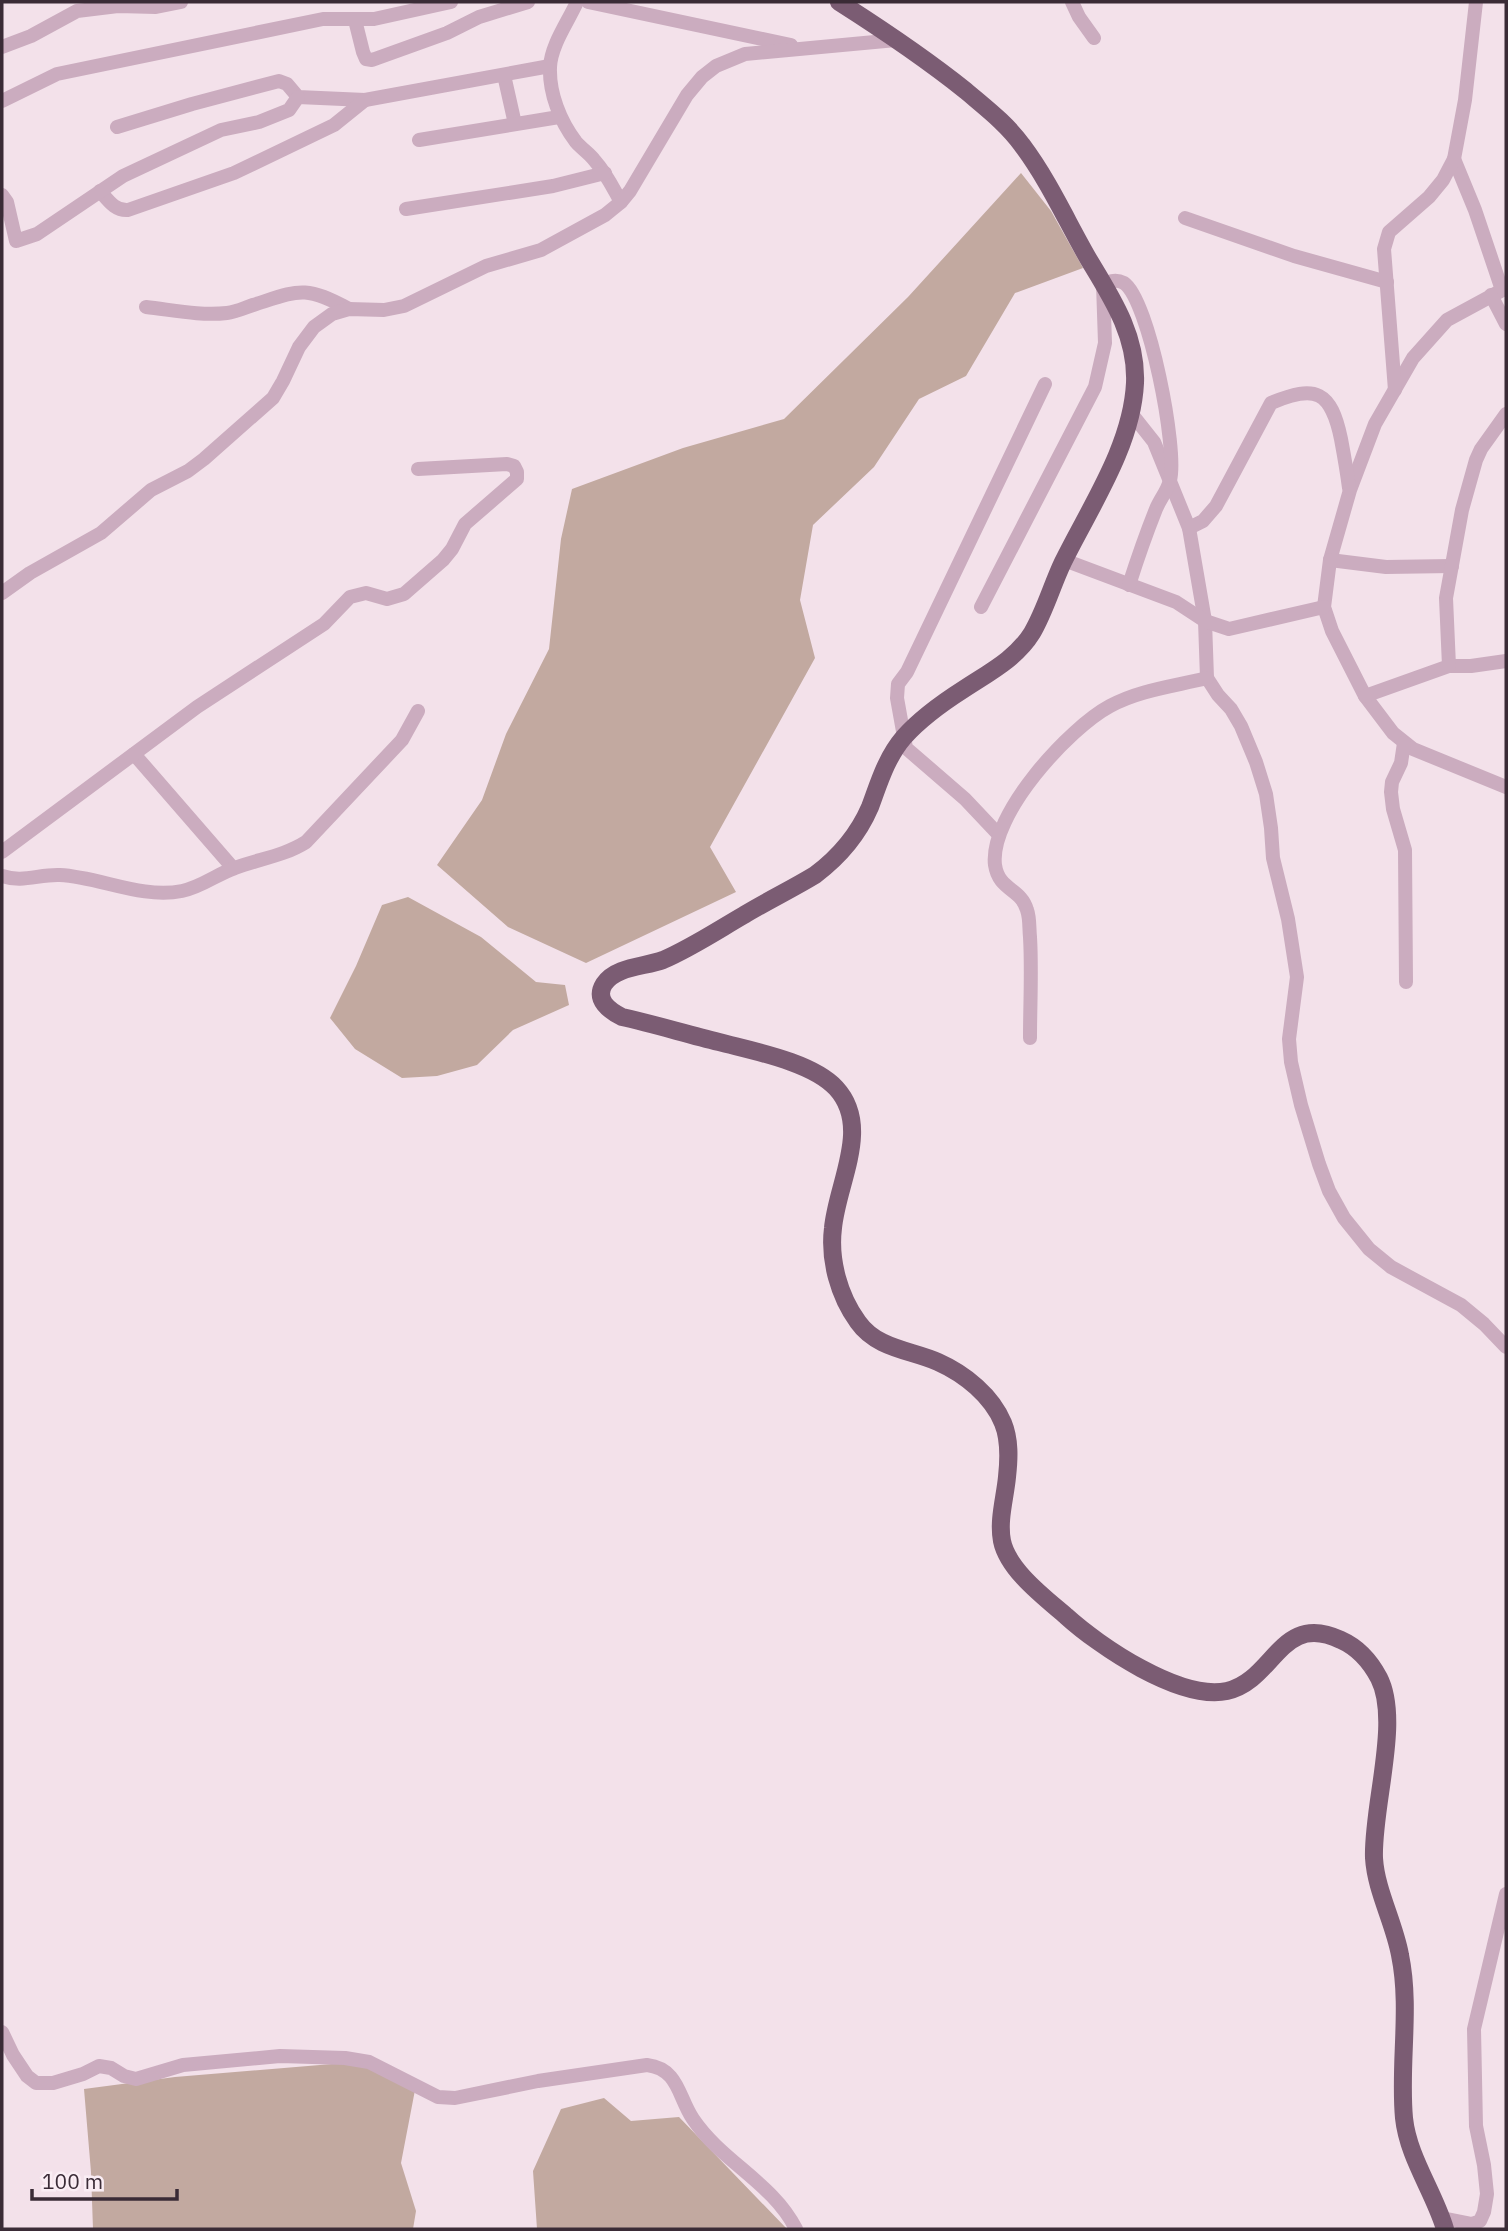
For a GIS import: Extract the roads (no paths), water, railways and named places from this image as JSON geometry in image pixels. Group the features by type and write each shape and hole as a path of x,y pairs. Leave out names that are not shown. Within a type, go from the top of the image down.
{"main road":[{"path":"839,2 931,64 980,103 1016,137 1054,195 1120,314 1133,349 1135,383 1131,413 1107,481 1064,560 1032,633 1005,662 929,712 903,738 891,755 877,783 869,809 846,849 815,876 662,960 611,977 603,985 603,1004 622,1017 791,1062 835,1086 850,1112 853,1127 851,1147 835,1210 832,1248 840,1286 848,1305 867,1333 881,1343 938,1362 983,1393 996,1409 1008,1438 1009,1456 1001,1515 1002,1545 1030,1584 1078,1626 1128,1661 1178,1685 1210,1693 1238,1687 1266,1666 1286,1643 1301,1634 1315,1632 1347,1643 1363,1654 1374,1668 1383,1685 1388,1722 1376,1812 1374,1860 1400,1955 1404,2001 1404,2115 1410,2144 1443,2224"}],"street":[{"path":"2,47 31,36 77,11 118,6 156,7 181,2"},
{"path":"2,101 57,74 323,19 374,19 451,2"},
{"path":"355,20 363,52 366,59 372,60 447,33 479,17 528,2"},
{"path":"577,2 555,46 550,66 554,99 559,117 578,144 605,173 621,202"},
{"path":"588,2 613,5 803,47"},
{"path":"1072,2 1094,38"},
{"path":"1395,390 1384,249 1390,232 1429,197 1443,180 1454,159 1465,100 1476,2"},
{"path":"2,593 30,573 101,533 151,490 188,471 204,459 273,398 299,346 314,327 332,314 349,309 384,310 404,306 486,266 541,250 605,215 630,191 687,95 702,77 716,66 745,54 896,40"},
{"path":"117,127 279,81 298,97 365,100 550,66"},
{"path":"504,75 515,124"},
{"path":"2,195 7,202 16,241 37,234 123,176 221,130 259,122 289,110 298,97"},
{"path":"100,191 115,208 128,210 234,173 334,125 365,100"},
{"path":"419,140 559,117"},
{"path":"1454,159 1475,210 1500,291 1506,324"},
{"path":"406,209 553,186 605,173"},
{"path":"1185,218 1294,256 1387,282"},
{"path":"981,607 1095,387 1105,343 1103,284 1115,280 1124,284 1135,295 1153,347 1172,458 1170,480 1157,506 1129,585"},
{"path":"146,307 211,314 231,312 289,293 306,291 324,295 349,309"},
{"path":"1500,291 1447,320 1413,358 1375,424 1350,490 1330,560 1324,607 1332,631 1365,695 1393,733 1413,749 1506,787"},
{"path":"999,835 965,799 910,752 903,738 897,698 898,684 907,672 1045,384"},
{"path":"1189,528 1203,522 1216,506 1271,402 1294,394 1312,393 1330,402 1337,417 1350,490"},
{"path":"1131,413 1154,442 1189,528 1205,621 1207,678 1241,726 1266,794 1273,858 1288,919 1297,977 1289,1039 1291,1062 1301,1105 1329,1191 1344,1218 1370,1249 1391,1267 1461,1305 1506,1347"},
{"path":"1449,666 1446,598 1462,510 1481,449 1506,414"},
{"path":"2,852 197,707 324,624 350,597 366,593 387,599 404,594 443,560 465,524 517,479 514,466 507,464 418,469"},
{"path":"1064,560 1176,602 1205,621 1229,629 1324,607"},
{"path":"1330,560 1386,567 1452,566"},
{"path":"1365,695 1449,666 1506,661"},
{"path":"1030,1038 1031,952 1028,912 1023,899 1001,883 995,867 999,835 1006,820 1028,783 1066,740 1109,706 1135,695 1207,678"},
{"path":"2,876 15,880 60,875 122,887 180,891 206,884 233,868 294,850 306,842 401,740 418,711"},
{"path":"1404,743 1401,763 1392,782 1391,792 1393,809 1405,849 1406,982"},
{"path":"134,754 233,868"},
{"path":"1443,2224 1472,2224 1480,2221 1485,2212 1487,2194 1484,2165 1476,2126 1474,2029 1506,1894"},
{"path":"2,2032 13,2056 27,2076 36,2083 53,2083 99,2066 136,2079 183,2066 280,2056 345,2058 369,2062 438,2096 455,2098 538,2081 648,2065 658,2066 668,2072 694,2119 720,2150 774,2197 787,2212 796,2229"}]}
